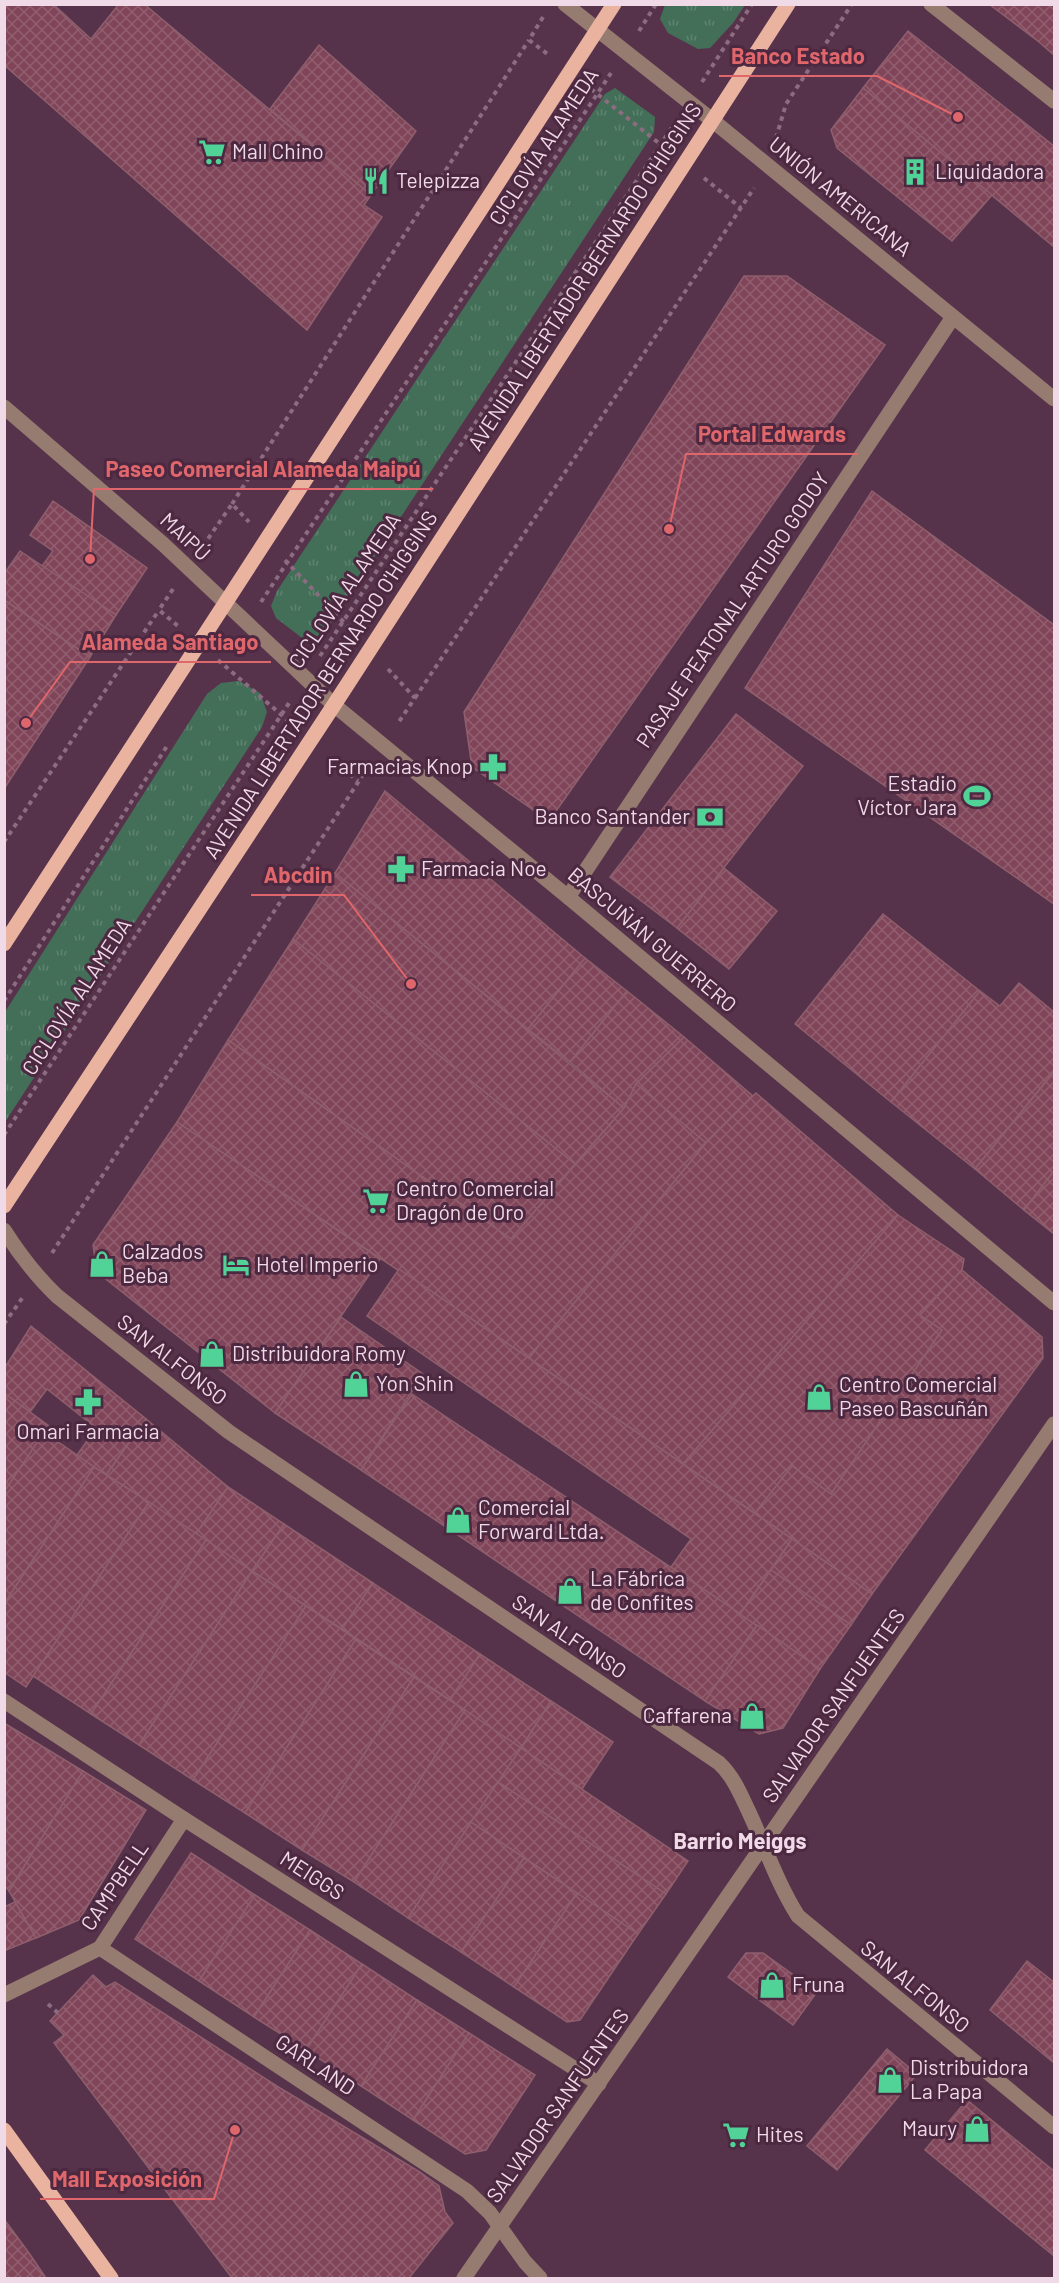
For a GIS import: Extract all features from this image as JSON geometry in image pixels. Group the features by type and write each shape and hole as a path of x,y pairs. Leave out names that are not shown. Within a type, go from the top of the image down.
{"main road":[{"path":"4,944 615,4"},
{"name":"AVENIDA LIBERTADOR BERNARDO O'HIGGINS","path":"4,1206 334,705 788,4"},
{"path":"4,2130 111,2278"}],"street":[{"name":"UNIÓN AMERICANA","path":"565,4 712,120 1054,399"},
{"path":"931,4 1054,101"},
{"name":"PASAJE PEATONAL ARTURO GODOY","path":"568,897 953,317"},
{"name":"MAIPÚ","path":"4,408 163,544 226,605"},
{"name":"BASCUÑÁN GUERRERO","path":"226,605 334,705 568,897 1054,1303"},
{"name":"SAN ALFONSO","path":"4,1230 37,1277 57,1296 229,1432 719,1763 734,1780 781,1888 798,1916 1054,2127"},
{"name":"SALVADOR SANFUENTES","path":"464,2278 1054,1424"},
{"name":"MEIGGS","path":"4,1701 599,2084"},
{"name":"CAMPBELL","path":"4,1995 100,1948 184,1819"},
{"name":"GARLAND","path":"100,1948 467,2191 490,2213 525,2262 540,2278"}],"path":[{"name":"CICLOVÍA ALAMEDA","path":"215,671 656,4"},
{"name":"CICLOVÍA ALAMEDA","path":"4,1135 752,4"},
{"path":"415,698 768,166 786,104 852,4"},
{"path":"232,504 545,13"},
{"path":"529,40 741,208"},
{"path":"4,842 159,609"},
{"path":"4,1001 168,745"},
{"path":"4,1324 37,1277 358,781"}],"green space":[{"path":"665,4 745,5 733,23 710,48 698,49 668,33 660,19"},
{"path":"615,88 655,117 654,132 320,640 310,644 276,618 271,606 277,591 605,94"},
{"path":"239,681 260,693 267,712 262,727 5,1122 5,1012 207,694 221,683"}],"building":[{"name":"Mall Chino","path":"4,4 53,4 91,39 119,4 144,4 371,195 364,205 382,217 307,330 4,65"},
{"path":"989,4 1054,4 1054,55 1039,42"},
{"path":"908,31 1054,146 1054,247 863,88"},
{"path":"319,45 416,131 371,195 270,109"},
{"name":"Liquidadora","path":"863,88 992,195 952,241 837,148 831,130"},
{"path":"744,276 787,276 885,345 549,821 472,767 464,712"},
{"name":"Estadio Víctor Jara","path":"872,491 1054,625 1054,904 745,688"},
{"path":"53,501 147,568 116,615 42,566 53,551 30,535"},
{"path":"20,551 116,615 90,657 4,600 4,574"},
{"path":"4,600 90,657 4,789"},
{"name":"Banco Santander","path":"736,714 803,766 677,928 610,877"},
{"path":"385,791 585,958 528,1029 335,873"},
{"path":"724,868 777,911 729,969 677,928"},
{"path":"335,873 624,1108 575,1164 293,939"},
{"path":"883,914 980,991 891,1102 795,1024"},
{"path":"293,939 575,1164 511,1239 228,1040"},
{"path":"585,958 627,991 570,1062 528,1029"},
{"path":"1019,983 1054,1012 1054,1071 975,1169 891,1102 980,991 1000,1006"},
{"path":"627,991 684,1037 636,1084 624,1108 570,1062"},
{"path":"684,1037 753,1096 706,1143 636,1084"},
{"name":"Centro Comercial Dragón de Oro","path":"228,1040 511,1239 624,1108 636,1084 706,1143 529,1358 177,1122"},
{"path":"1054,1072 1054,1171 1024,1210 975,1169"},
{"path":"756,1093 898,1215 683,1464 529,1358 706,1143"},
{"name":"Hotel Imperio","path":"177,1122 380,1259 275,1413 97,1272 93,1245"},
{"path":"1054,1171 1054,1234 1024,1210"},
{"name":"Centro Comercial Paseo Bascuñán","path":"898,1215 964,1259 962,1270 920,1315 942,1330 831,1494 792,1466 755,1513 683,1464"},
{"path":"399,1269 792,1539 740,1614 671,1567 691,1539 367,1316"},
{"path":"962,1270 1042,1337 1043,1358 872,1594 755,1513 792,1466 831,1494 942,1330 920,1315"},
{"name":"Yon Shin","path":"341,1317 423,1374 361,1470 275,1413"},
{"path":"31,1326 146,1419 106,1475 77,1455 96,1428 47,1389 30,1412 4,1393 4,1369"},
{"path":"4,1393 49,1426 4,1492"},
{"path":"412,1394 757,1625 705,1701 361,1470"},
{"path":"146,1419 228,1487 196,1534 106,1475"},
{"path":"44,1432 94,1467 4,1604 4,1492"},
{"path":"94,1467 149,1502 26,1687 4,1672 4,1604"},
{"path":"228,1487 284,1524 252,1571 196,1534"},
{"path":"149,1502 206,1540 91,1714 33,1676"},
{"path":"284,1524 373,1583 342,1629 252,1571"},
{"path":"792,1539 872,1594 851,1625 771,1570"},
{"path":"206,1540 252,1571 139,1745 91,1714"},
{"path":"771,1570 851,1625 820,1669 740,1614"},
{"path":"252,1571 306,1606 193,1780 139,1745"},
{"path":"373,1583 480,1654 450,1700 342,1629"},
{"path":"306,1606 356,1639 245,1813 193,1780"},
{"path":"757,1625 820,1669 783,1728 759,1734 705,1701"},
{"path":"356,1639 414,1677 302,1850 245,1813"},
{"path":"480,1654 551,1701 521,1748 450,1700"},
{"path":"414,1677 465,1710 354,1882 302,1850"},
{"path":"551,1701 613,1742 582,1789 521,1748"},
{"path":"465,1710 521,1748 408,1918 354,1882"},
{"path":"4,1723 83,1771 9,1891 4,1885"},
{"path":"521,1748 688,1861 666,1894 498,1782"},
{"path":"83,1771 146,1810 79,1920 36,1938 9,1891"},
{"path":"498,1782 666,1894 638,1934 471,1822"},
{"path":"471,1822 524,1858 461,1952 408,1918"},
{"path":"191,1853 255,1895 199,1981 135,1939"},
{"path":"524,1858 577,1893 514,1987 461,1952"},
{"path":"577,1893 638,1934 580,2020 567,2022 514,1987"},
{"path":"255,1895 310,1930 254,2017 199,1981"},
{"path":"15,1902 36,1938 4,1951 4,1907"},
{"path":"310,1930 362,1964 306,2050 254,2017"},
{"name":"Fruna","path":"746,1953 763,1953 817,1992 793,2025 728,1977"},
{"path":"1027,1961 1054,1982 1054,2063 990,2010"},
{"path":"362,1964 417,2000 361,2086 306,2050"},
{"path":"93,1975 106,1987 115,1982 439,2186 445,2212 453,2223 409,2278 232,2278 54,2043 64,2035 50,2021"},
{"path":"417,2000 469,2033 413,2120 361,2086"},
{"path":"469,2033 535,2075 486,2150 465,2154 413,2120"},
{"path":"887,2049 917,2074 837,2170 807,2146"},
{"path":"967,2100 1054,2171 1054,2256 925,2150"},
{"path":"4,2219 29,2253 46,2278 4,2278"}],"place":[{"name":"Banco Estado","path":"958,117"},
{"name":"Mall Chino","path":"212,152"},
{"name":"Liquidadora","path":"915,172"},
{"name":"Telepizza","path":"376,181"},
{"name":"Portal Edwards","path":"669,529"},
{"name":"Paseo Comercial Alameda Maipú","path":"90,559"},
{"name":"Alameda Santiago","path":"26,723"},
{"name":"Farmacias Knop","path":"493,767"},
{"name":"Estadio Víctor Jara","path":"977,796"},
{"name":"Banco Santander","path":"710,817"},
{"name":"Farmacia Noe","path":"401,869"},
{"name":"Abcdin","path":"411,984"},
{"name":"Centro Comercial Dragón de Oro","path":"376,1201"},
{"name":"Calzados Beba","path":"102,1264"},
{"name":"Hotel Imperio","path":"236,1265"},
{"name":"Distribuidora Romy","path":"212,1354"},
{"name":"Yon Shin","path":"356,1384"},
{"name":"Centro Comercial Paseo Bascuñán","path":"819,1397"},
{"name":"Omari Farmacia","path":"88,1402"},
{"name":"Comercial Forward Ltda.","path":"458,1520"},
{"name":"La Fábrica de Confites","path":"570,1591"},
{"name":"Caffarena","path":"752,1716"},
{"name":"Fruna","path":"772,1985"},
{"name":"Distribuidora La Papa","path":"890,2080"},
{"name":"Maury","path":"977,2129"},
{"name":"Mall Exposición","path":"235,2130"},
{"name":"Hites","path":"736,2135"}],"district":[{"name":"Barrio Meiggs","path":"740,1841"}]}
